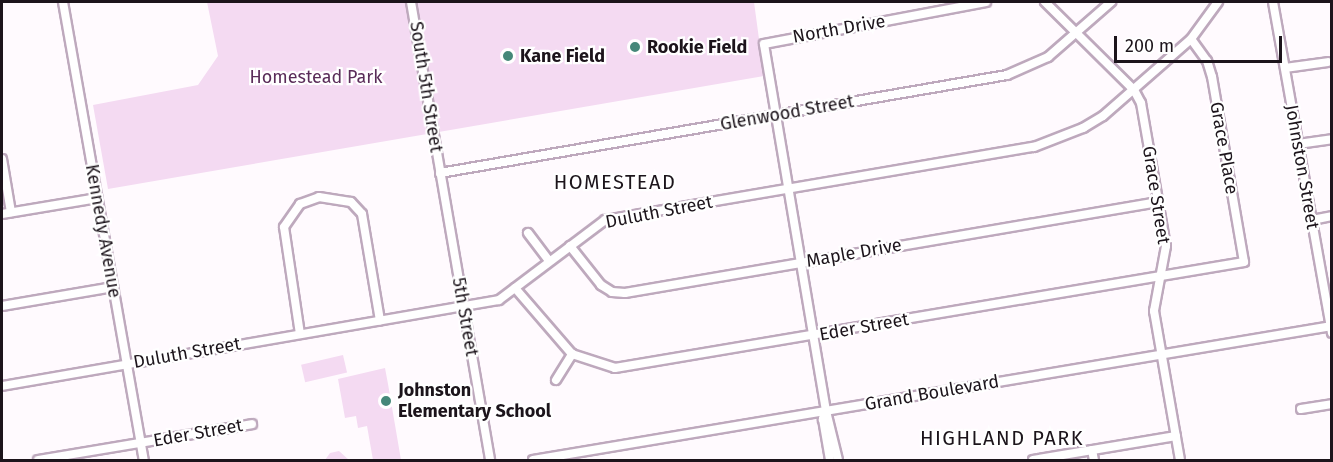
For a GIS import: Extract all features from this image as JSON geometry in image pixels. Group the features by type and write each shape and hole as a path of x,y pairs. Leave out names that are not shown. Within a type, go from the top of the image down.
{"street":[{"name":"Kennedy Avenue","path":"63,2 144,460"},
{"name":"South 5th Street","path":"411,2 440,173"},
{"name":"North Drive","path":"774,115 764,44 986,2"},
{"name":"Grace Street","path":"1045,2 1134,90 1141,103 1166,246 1154,311 1180,460"},
{"name":"Glenwood Street","path":"440,173 1007,75 1048,57 1111,2"},
{"name":"Duluth Street","path":"2,386 499,300 605,220 1034,147 1083,128 1134,90 1191,39 1218,2"},
{"name":"Johnston Street","path":"1273,2 1331,328"},
{"name":"Grace Place","path":"1191,39 1207,61 1212,77 1244,262"},
{"path":"1285,68 1328,62"},
{"path":"774,115 826,411 838,460"},
{"path":"1298,144 1332,139"},
{"path":"2,159 6,213 98,198"},
{"name":"5th Street","path":"440,173 490,460"},
{"path":"300,334 284,227 300,204 319,197 351,202 362,214 380,320"},
{"name":"Maple Drive","path":"570,246 601,285 619,293 1158,202"},
{"path":"1312,220 1332,216"},
{"path":"528,233 549,261"},
{"name":"Eder Street","path":"572,354 608,366 637,366 1244,262"},
{"path":"2,306 113,287"},
{"path":"515,288 572,354 556,380"},
{"name":"Grand Boulevard","path":"533,460 1331,328"},
{"path":"1301,409 1332,404"},
{"path":"826,411 823,419 830,460"},
{"name":"Eder Street","path":"38,460 252,424"},
{"path":"1033,460 1176,435"},
{"path":"1092,450 1094,460"}],"green space":[{"name":"Homestead Park","path":"207,2 754,2 764,76 108,189 93,105 198,85 218,56"},
{"path":"343,355 347,373 305,382 301,365"},
{"path":"385,368 401,460 373,460 367,426 358,428 356,416 345,418 338,379"},
{"path":"339,451 349,460 325,460 330,453"}],"place":[{"name":"Rookie Field","path":"635,47"},
{"name":"Kane Field","path":"508,56"},
{"name":"Johnston Elementary School","path":"386,401"}],"district":[{"name":"HOMESTEAD","path":"615,182"},
{"name":"HIGHLAND PARK","path":"1002,438"}]}
